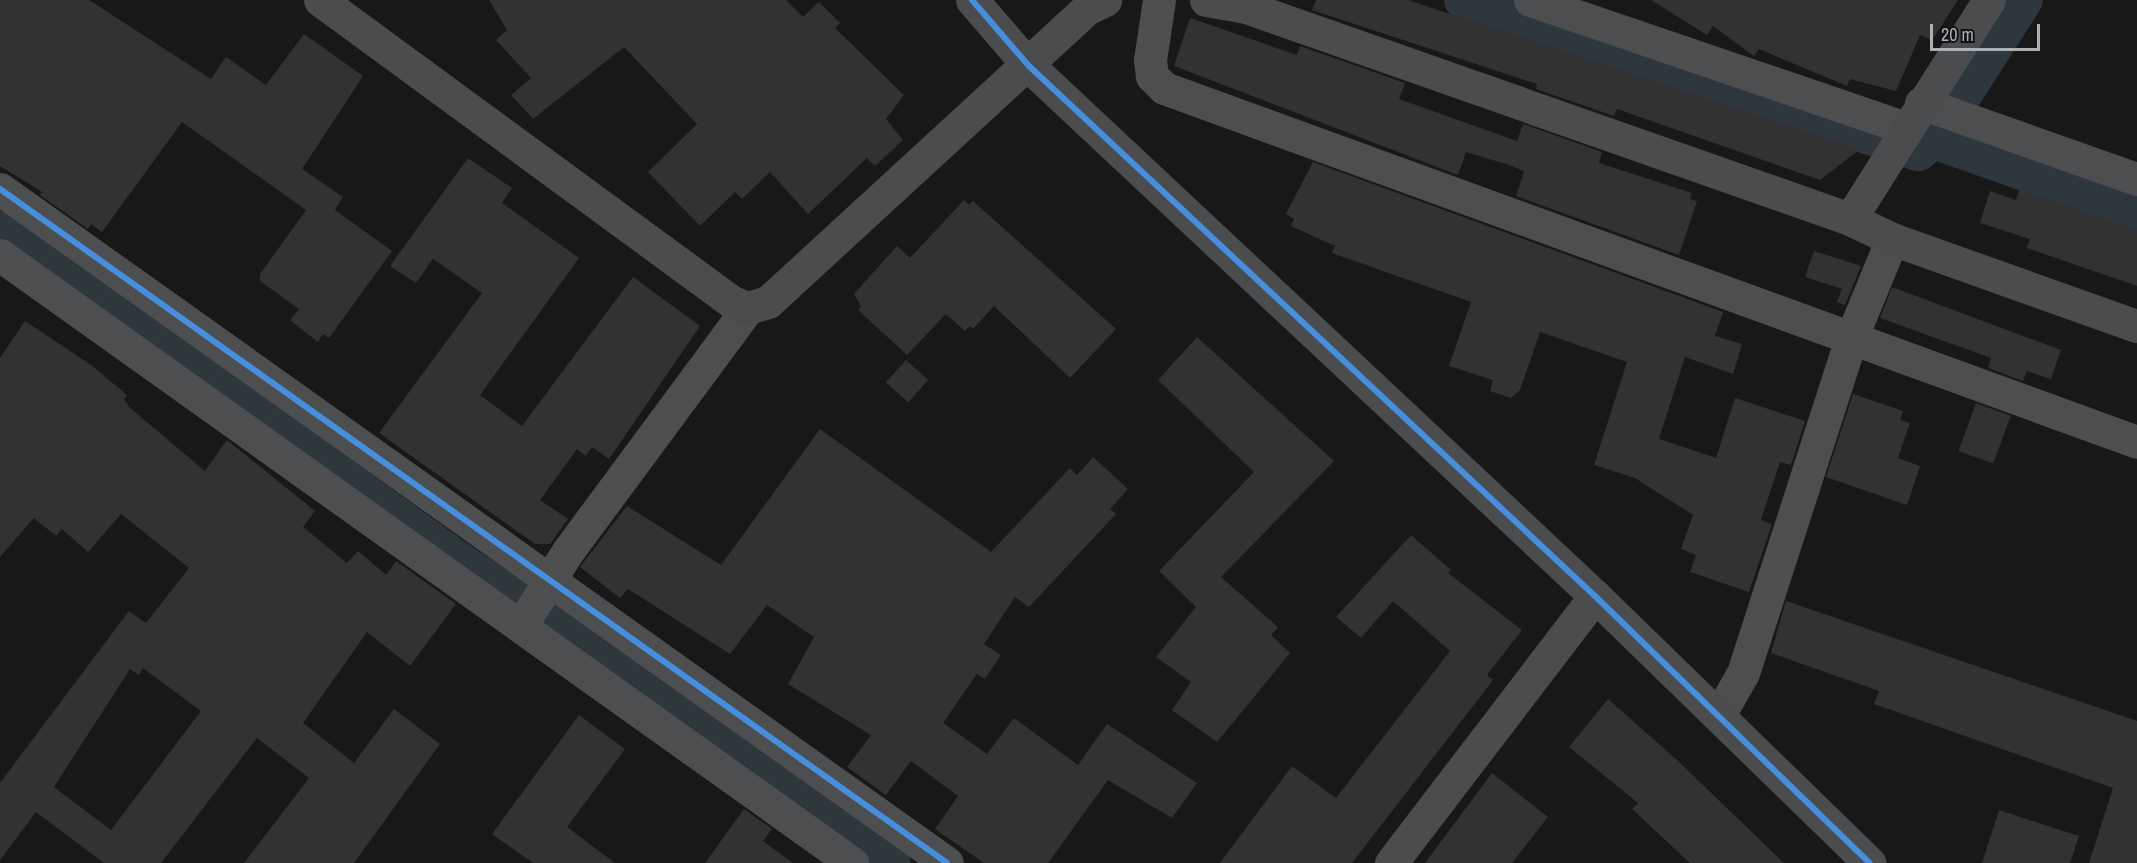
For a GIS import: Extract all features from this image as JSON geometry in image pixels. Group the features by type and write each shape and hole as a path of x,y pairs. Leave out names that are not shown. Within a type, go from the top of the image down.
{"street":[{"path":"320,0 732,302 748,308 768,302 1029,66 1088,8 1105,0"},
{"path":"972,0 1029,66 1595,596 1870,863"},
{"path":"1159,0 1150,60 1152,75 1164,88 1852,336 2137,442"},
{"path":"1206,0 1246,7 1850,219 1892,238 2137,326"},
{"path":"1530,0 1913,115 2137,179"},
{"path":"1850,219 1913,115 1989,0"},
{"path":"0,189 536,604 852,863"},
{"path":"1719,715 1743,673 1852,336 1892,238"},
{"path":"0,255 536,604 947,863"},
{"path":"536,604 748,308"},
{"path":"1390,863 1595,596"}],"building":[{"path":"0,0 89,0 211,79 226,57 266,85 304,34 363,76 302,169 343,197 335,210 392,251 329,338 323,334 318,342 290,320 299,309 260,281 260,274 306,210 182,122 102,232 91,224 88,229 40,195 42,192 0,166"},
{"path":"489,0 786,0 803,17 819,2 840,23 835,28 904,95 886,119 903,140 875,166 867,158 808,214 770,172 742,199 735,192 700,226 648,172 697,124 624,47 533,119 511,95 531,78 496,40 507,30"},
{"path":"1316,0 1408,0 1859,150 1820,180 1617,109 1614,116 1536,89 1537,84 1312,10"},
{"path":"1651,0 1958,0 1932,40 1920,35 1896,91 1850,79 1847,86 1759,49 1754,56 1713,26 1707,35"},
{"path":"1190,18 1297,55 1300,46 1405,83 1399,99 1517,141 1523,124 1602,152 1599,163 1692,193 1690,199 1697,201 1679,255 1516,196 1524,171 1509,165 1466,152 1458,175 1174,66"},
{"path":"468,158 512,188 502,203 579,258 480,395 522,426 633,277 700,326 609,459 592,447 586,456 577,449 540,500 568,519 550,544 535,544 379,433 482,293 433,259 416,283 390,266"},
{"path":"1313,162 1723,312 1715,336 1742,344 1733,374 1685,357 1659,439 1716,458 1735,398 1805,421 1791,465 1780,462 1761,520 1772,524 1749,592 1690,572 1696,555 1681,549 1693,515 1635,478 1594,465 1627,362 1540,332 1520,390 1511,398 1490,391 1493,380 1449,366 1471,302 1332,253 1335,246 1291,226 1294,219 1286,214"},
{"path":"2019,190 2137,230 2137,286 2027,248 2030,239 1980,223 1990,191 2016,200"},
{"path":"964,200 969,205 973,201 1116,329 1070,378 994,306 973,329 970,326 965,331 946,314 907,355 858,310 861,306 854,294 897,246 910,258"},
{"path":"1814,251 1861,266 1845,305 1837,302 1842,289 1805,277"},
{"path":"1892,287 2061,350 2051,379 2027,371 2023,381 1988,368 1991,358 1880,318"},
{"path":"25,321 91,365 127,395 124,399 130,408 205,471 227,440 315,511 303,527 347,563 358,551 386,575 396,561 456,604 410,666 367,632 303,723 354,763 394,709 440,744 354,863 244,863 309,778 257,738 161,863 104,863 36,812 0,860 0,783 129,611 146,623 189,568 121,514 88,552 62,529 56,536 34,518 0,557 0,358","holes":["143,668 201,711 111,830 54,787 130,669 139,675"]},
{"path":"1197,337 1334,461 1221,577 1278,627 1271,635 1290,653 1217,742 1172,710 1191,682 1156,657 1196,607 1159,571 1254,472 1158,380"},
{"path":"906,360 928,380 908,402 886,382"},
{"path":"1853,394 1903,411 1900,420 1910,423 1898,458 1920,466 1907,505 1826,477"},
{"path":"1976,403 2011,416 1993,464 1959,451"},
{"path":"820,429 991,552 1070,468 1077,475 1093,457 1128,489 1110,509 1116,514 1029,607 1015,597 984,644 1001,655 985,679 977,674 943,723 987,754 1014,718 1078,765 1107,724 1197,783 1172,818 1108,780 1048,863 984,863 935,829 958,796 911,761 886,795 847,767 871,735 788,684 814,637 767,605 730,654 628,589 620,598 580,567 627,506 721,565"},
{"path":"1411,535 1451,570 1448,573 1522,630 1487,675 1493,680 1352,863 1220,863 1292,766 1336,798 1450,651 1393,601 1361,638 1336,617"},
{"path":"1786,601 2137,721 2137,863 2089,863 2113,788 1874,704 1879,691 1771,653"},
{"path":"1608,699 1677,760 1784,863 1690,863 1632,809 1638,803 1569,747"},
{"path":"579,715 625,749 567,827 615,863 533,863 492,834"},
{"path":"1492,773 1548,817 1512,863 1425,863"},
{"path":"744,809 772,829 763,841 793,863 705,863"},
{"path":"1999,810 2079,836 2070,863 1982,863"}],"waterway":[{"path":"1463,0 1918,152 1934,140 2137,212"},
{"path":"1934,140 2024,0"},
{"path":"0,230 465,565 620,667 892,863"}],"cycle path":[{"path":"972,0 1029,66 1595,596 1870,863"},
{"path":"0,189 947,863"}]}
